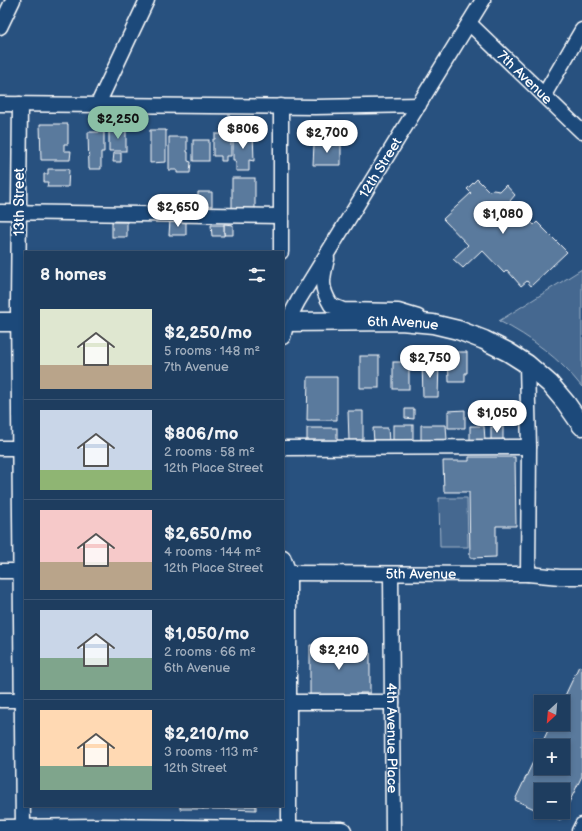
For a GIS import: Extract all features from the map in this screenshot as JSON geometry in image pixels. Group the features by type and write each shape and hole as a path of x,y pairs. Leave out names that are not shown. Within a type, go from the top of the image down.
{"main road":[{"name":"6th Avenue","path":"284,327 401,321 433,324 458,330 484,340 508,352 527,364 550,384 566,403 582,426"},
{"path":"0,322 22,322"},
{"path":"0,829 342,831"}],"street":[{"path":"0,27 13,0"},
{"path":"96,106 147,0"},
{"name":"12th Street","path":"284,327 329,250 483,0"},
{"name":"7th Avenue","path":"469,23 582,132"},
{"path":"544,95 582,30"},
{"path":"0,104 315,107 419,105"},
{"name":"13th Street","path":"20,104 19,212 22,322 23,828"},
{"path":"281,106 281,251"},
{"path":"0,212 280,216"},
{"path":"329,250 323,276 323,289 331,306 343,310 398,311 458,330"},
{"path":"527,364 529,447 528,574"},
{"path":"284,448 529,447"},
{"path":"0,448 22,448"},
{"path":"284,562 286,573 286,702 289,830"},
{"path":"0,571 23,572"},
{"name":"5th Avenue","path":"286,573 528,574 560,578 582,577"},
{"name":"4th Avenue Place","path":"391,574 393,831"},
{"name":"5th Avenue","path":"560,578 582,587"},
{"path":"0,700 23,700"},
{"path":"286,702 392,702"},
{"path":"579,831 582,825"}],"shaded area":[{"path":"582,269 582,387 555,358 522,334 499,321"},
{"path":"439,498 467,498 468,547 440,547"}],"building":[{"path":"40,124 68,124 68,144 64,144 64,151 71,151 70,160 41,160"},
{"path":"109,129 126,129 126,151 109,151"},
{"path":"150,130 166,130 166,162 150,163"},
{"path":"88,132 104,132 104,152 101,152 101,169 89,169"},
{"path":"234,132 253,132 254,161 249,160 249,171 236,171 235,160 233,160"},
{"path":"215,134 229,134 229,140 231,140 231,156 226,156 226,161 221,161 221,156 213,156 213,139 215,139"},
{"path":"169,137 187,137 188,161 191,162 190,173 177,173 177,170 169,170"},
{"path":"193,140 209,140 209,161 193,161"},
{"path":"327,142 336,142 336,145 341,145 341,165 313,165 314,144 327,145"},
{"path":"114,153 121,153 121,162 113,162"},
{"path":"48,169 69,169 68,187 47,187 48,182 44,182 44,174 48,174"},
{"path":"232,178 255,178 255,209 232,209"},
{"path":"477,179 489,191 500,191 506,185 515,195 510,201 534,225 537,222 567,252 531,286 527,281 521,286 507,270 504,273 482,250 463,268 453,259 468,245 443,219 471,193 467,189"},
{"path":"198,192 212,192 212,206 198,205"},
{"path":"170,220 186,220 186,235 169,235"},
{"path":"112,222 127,222 127,237 112,237"},
{"path":"224,224 233,225 233,235 224,235"},
{"path":"211,225 224,225 224,236 212,236"},
{"path":"448,352 467,352 467,373 465,373 465,382 449,382"},
{"path":"360,356 379,356 379,388 360,388"},
{"path":"393,362 409,362 409,389 393,389"},
{"path":"422,362 439,362 438,397 423,397"},
{"path":"308,377 337,377 337,420 307,420"},
{"path":"405,409 414,409 414,419 405,418"},
{"path":"465,410 465,428 448,428 448,411"},
{"path":"348,411 363,411 363,441 349,441"},
{"path":"393,425 413,425 413,440 393,440"},
{"path":"421,425 446,425 447,440 421,440"},
{"path":"470,426 484,426 485,440 470,440"},
{"path":"491,427 503,427 503,440 491,440"},
{"path":"307,428 337,428 337,442 307,442"},
{"path":"373,428 388,428 389,442 374,442"},
{"path":"469,457 515,457 516,526 496,526 496,557 470,558 469,492 444,492 443,461 469,461"},
{"path":"310,645 359,645 359,653 370,653 370,693 360,693 360,697 310,697"},
{"path":"579,666 582,668 582,776 570,801 570,783 534,783 534,809 515,800 534,760 534,775 570,775 570,739 544,739 548,731 570,731 570,695 565,695"},
{"path":"180,807 203,807 203,809 180,809"},
{"path":"203,807 226,807 226,809 203,809"},
{"path":"226,807 256,807 256,810 226,809"}]}
